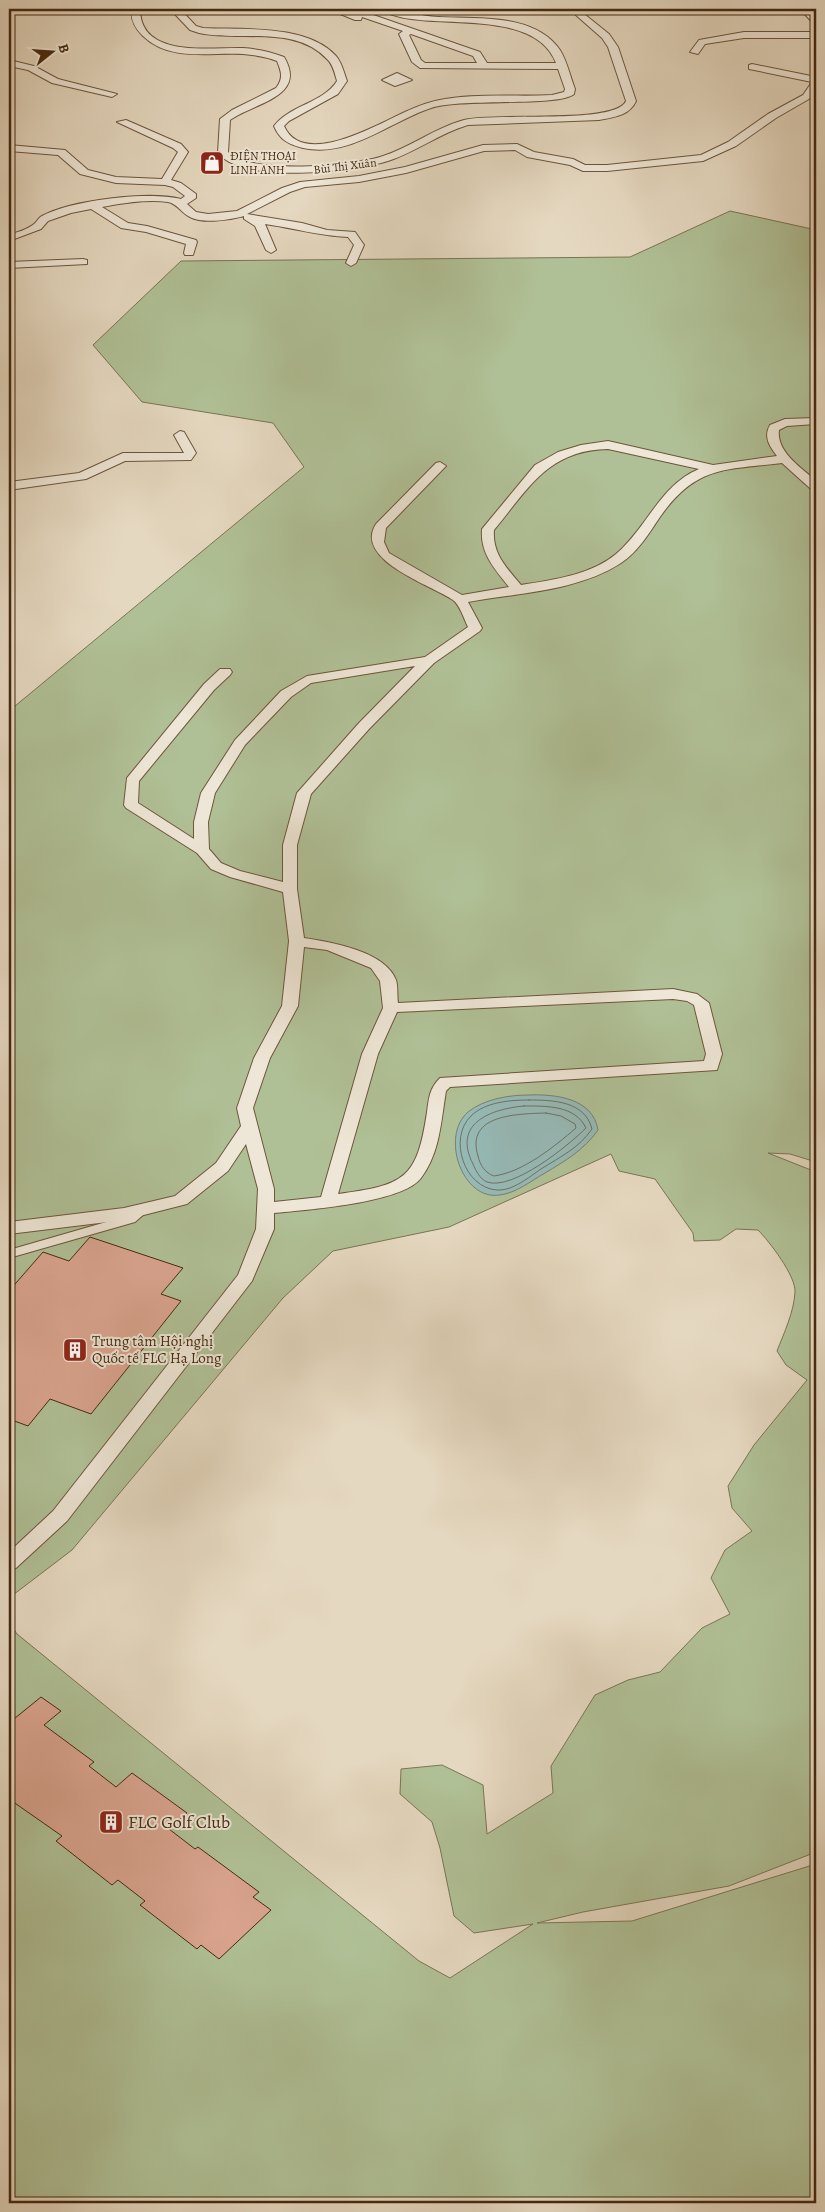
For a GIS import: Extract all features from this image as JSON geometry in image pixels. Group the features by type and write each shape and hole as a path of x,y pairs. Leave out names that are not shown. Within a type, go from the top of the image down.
{"street":[{"path":"136,9 139,27 148,37 170,48 254,52 281,60 288,71 288,82 281,90 232,112 225,119 223,153 230,160 245,166 265,169 368,163 385,159 468,122 589,118 617,113 628,108 631,101 613,47 606,36 573,9"},
{"path":"176,9 193,28 202,31 270,34 300,40 320,47 333,58 342,81 335,92 285,119 279,126 280,134 290,142 303,144 345,143 420,108 442,102 562,96 568,94 570,89 555,49 543,38 528,30 490,22 424,19 383,9"},
{"path":"332,9 477,54 484,67"},
{"path":"348,9 407,32"},
{"path":"441,9 496,9"},
{"path":"804,9 816,21"},
{"path":"407,32 417,62 423,66"},
{"path":"695,52 702,42 734,35 778,37 816,35"},
{"path":"9,63 32,68 55,81 112,94"},
{"path":"404,77 423,66 561,66"},
{"path":"752,68 816,82"},
{"name":"Bùi Thị Xuân","path":"9,238 37,228 44,218 68,210 146,198 167,199 181,204 193,215 208,217 239,214 286,190 304,184 359,179 406,170 483,148 517,147 531,155 573,162 583,168 608,168 703,158 732,144 772,116 806,96 816,82"},
{"path":"122,122 177,146 183,152 165,182"},
{"path":"9,148 61,152 84,172 105,178 139,182 165,182 177,185 192,196 181,204"},
{"path":"94,206 125,226 147,229 171,237 190,239 192,242 189,253"},
{"path":"239,214 254,220 302,226 326,233 350,233 358,245 351,263"},
{"path":"254,220 262,229 272,250"},
{"path":"9,265 83,262"},
{"path":"816,421 785,423 774,428 771,434 773,441 785,459 816,487"},
{"path":"9,486 82,476 123,457 187,457 190,454 180,435"},
{"path":"517,588 490,553 486,541 488,529 539,468 580,448 594,444 608,445 711,468"},
{"path":"460,599 584,575 606,567 622,557 634,545 676,490 695,475 711,468 785,459"},
{"path":"9,1563 60,1516 246,1277 265,1229 266,1189 245,1108 262,1058 290,1006 297,941 290,890 290,845 304,793 364,726 429,660 475,628 460,599 385,556 378,546 375,537 380,527 440,466"},
{"path":"202,850 201,822 208,793 240,744 286,694 307,680 429,660"},
{"path":"224,672 208,687 132,781 131,805 202,850 216,866 290,890"},
{"path":"297,941 330,946 376,965 388,980 391,1008 370,1054 328,1200"},
{"path":"266,1208 394,1189 414,1178 428,1149 438,1089 446,1082 711,1066 714,1054 700,1002 692,997 673,994 391,1008"},
{"path":"9,1228 124,1214 181,1200 222,1167 250,1125"},
{"path":"9,1254 131,1220 146,1208"}],"green space":[{"path":"730,211 812,229 816,233 816,1162 790,1154 768,1153 816,1172 816,1852 729,1886 583,1912 537,1923 632,1921 816,1864 816,2203 9,2203 9,1622 17,1634 419,1961 450,1978 533,1924 474,1933 454,1916 440,1848 432,1822 400,1794 401,1769 442,1765 483,1785 487,1834 553,1793 551,1766 595,1695 628,1680 660,1672 702,1628 730,1614 711,1578 725,1550 752,1531 732,1508 728,1486 754,1445 807,1380 786,1365 777,1351 791,1315 795,1292 787,1268 763,1235 758,1230 736,1229 720,1240 694,1241 693,1233 655,1179 619,1171 611,1154 449,1227 333,1251 283,1298 72,1550 9,1598 9,711 304,467 273,423 142,402 93,345 181,261 630,257"}],"water":[{"path":"529,1095 561,1097 581,1105 595,1119 598,1130 574,1154 512,1192 500,1195 487,1194 475,1188 466,1178 459,1165 456,1136 460,1123 468,1112 481,1104 505,1097"}],"building":[{"name":"Trung tâm Hội nghị Quốc tế FLC Hạ Long","path":"90,1237 183,1268 161,1294 181,1301 91,1414 50,1399 28,1426 9,1419 9,1291 43,1252 69,1261"},
{"name":"FLC Golf Club","path":"41,1697 61,1711 44,1725 94,1762 89,1766 116,1787 132,1773 187,1813 169,1829 195,1849 198,1847 259,1892 253,1897 271,1910 219,1959 201,1945 197,1949 140,1905 145,1901 118,1880 112,1885 56,1841 62,1836 9,1799 9,1723"}],"place":[{"name":"ĐIỆN THOẠI LINH ANH","path":"212,163"},
{"name":"Trung tâm Hội nghị Quốc tế FLC Hạ Long","path":"75,1350"},
{"name":"FLC Golf Club","path":"111,1822"}]}
